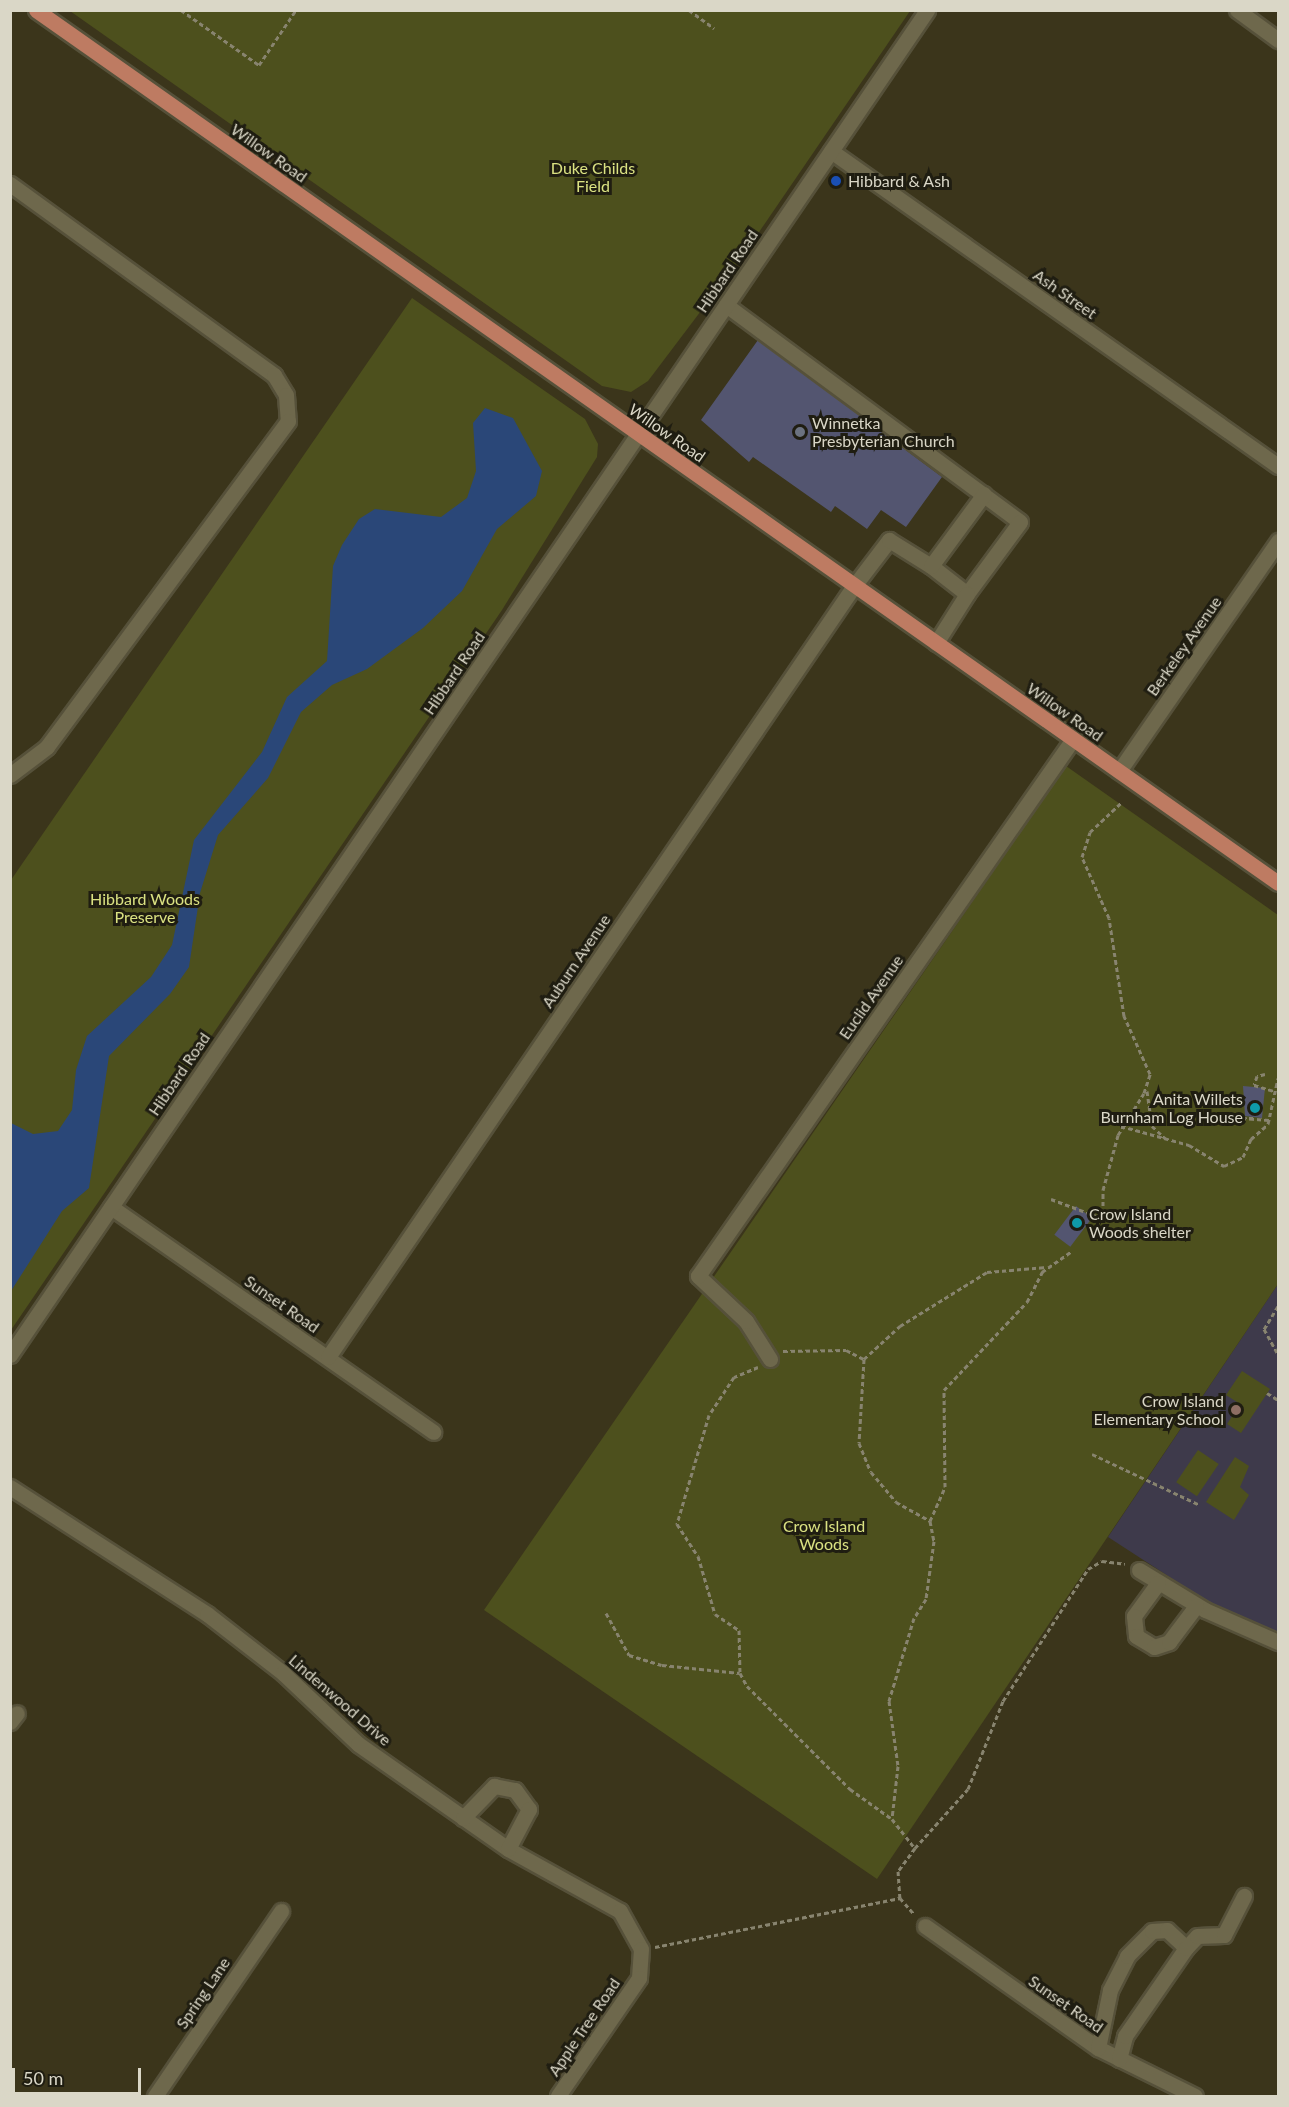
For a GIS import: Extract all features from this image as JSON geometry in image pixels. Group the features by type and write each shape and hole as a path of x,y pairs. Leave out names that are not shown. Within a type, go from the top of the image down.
{"main road":[{"name":"Willow Road","path":"36,10 1278,883"}],"street":[{"name":"Hibbard Road","path":"10,1355 927,10"},
{"path":"1237,10 1278,40"},
{"name":"Ash Street","path":"831,151 1278,466"},
{"path":"10,184 274,375 286,395 288,421 47,747 10,775"},
{"path":"726,305 1020,522 967,594 936,643"},
{"path":"967,594 931,566 984,494"},
{"name":"Auburn Avenue","path":"328,1357 854,586 889,540 931,566"},
{"name":"Berkeley Avenue","path":"1119,771 1278,541"},
{"name":"Euclid Avenue","path":"770,1359 746,1321 698,1276 1073,739"},
{"name":"Sunset Road","path":"111,1207 433,1432"},
{"name":"Lindenwood Drive","path":"10,1487 207,1614 283,1673 358,1744 463,1818 508,1849 620,1911 641,1949"},
{"path":"1139,1570 1196,1606 1278,1642"},
{"path":"1158,1584 1134,1616 1136,1636 1154,1647 1169,1642 1196,1606"},
{"path":"463,1818 494,1786 515,1790 529,1809 508,1849"},
{"path":"1119,2059 1125,2036 1186,1948 1197,1936 1224,1935 1244,1896"},
{"name":"Spring Lane","path":"155,2097 281,1911"},
{"name":"Sunset Road","path":"925,1926 1098,2048 1186,2094"},
{"path":"1098,2048 1110,1990 1127,1956 1152,1931 1167,1929 1186,1948"},
{"name":"Apple Tree Road","path":"558,2097 639,1978 641,1949"}],"path":[{"path":"182,10 259,64 296,10"},
{"path":"689,10 714,28"},
{"path":"1122,802 1090,832 1083,849 1084,866 1109,918 1124,1016 1145,1057 1152,1126 1167,1139"},
{"path":"1256,1071 1254,1085 1274,1090"},
{"path":"1257,1076 1265,1074"},
{"path":"1121,1126 1189,1145 1224,1166 1243,1157 1269,1120 1278,1078"},
{"path":"1103,1213 1103,1190 1121,1126 1147,1087"},
{"path":"1271,1109 1278,1112"},
{"path":"1253,1118 1242,1118 1269,1120"},
{"path":"1051,1199 1096,1216"},
{"path":"892,1818 898,1766 889,1701 928,1589 934,1541 930,1521 945,1487 944,1390 1027,1302 1047,1267 1072,1251"},
{"path":"930,1521 896,1502 872,1472 859,1443 864,1359 900,1326 987,1272 1047,1267"},
{"path":"1278,1306 1264,1329 1278,1354"},
{"path":"864,1359 846,1350 780,1351 770,1359 734,1377 719,1397 677,1524 698,1556 715,1614 738,1630 740,1673 747,1686 850,1789 892,1818 915,1848"},
{"path":"1267,1393 1278,1400"},
{"path":"1092,1454 1200,1505"},
{"path":"925,1926 900,1898 898,1870 968,1789 1004,1701 1088,1569 1102,1561 1139,1570"},
{"path":"606,1613 614,1636 628,1655 662,1665 740,1673"},
{"path":"641,1949 900,1898"}],"shaded area":[{"name":"Crow Island Elementary School","path":"1278,1284 1278,1633 1205,1600 1108,1537"}],"green space":[{"name":"Duke Childs Field","path":"70,11 910,11 744,254 648,381 631,392 602,386"},
{"name":"Hibbard Woods Preserve","path":"412,298 585,419 598,444 597,457 502,610 11,1330 11,880"},
{"name":"Crow Island Woods","path":"1066,766 1278,915 1278,1284 877,1879 484,1610"},
{"path":"1242,1371 1270,1389 1241,1433 1227,1424 1240,1404 1226,1395"},
{"path":"1198,1450 1219,1464 1197,1496 1176,1482"},
{"path":"1235,1457 1249,1466 1240,1487 1249,1495 1234,1520 1206,1502"}],"water":[{"path":"485,408 513,418 542,471 536,496 497,529 462,591 423,628 367,669 332,685 301,712 268,778 218,835 200,893 189,967 170,994 109,1056 89,1188 62,1211 11,1291 11,1123 33,1134 58,1131 72,1110 76,1070 87,1036 151,977 172,945 194,840 262,752 287,697 327,661 333,566 342,545 359,519 375,509 441,517 467,498 476,471 473,423"}],"building":[{"name":"Winnetka Presbyterian Church","path":"758,340 942,477 906,527 881,510 867,529 835,506 831,512 753,457 749,462 701,420"},
{"name":"Anita Willets Burnham Log House","path":"1243,1086 1265,1088 1262,1118 1245,1116"},
{"name":"Crow Island Woods shelter","path":"1076,1206 1092,1218 1070,1247 1054,1235"}],"place":[{"name":"Hibbard & Ash","path":"836,181"},
{"name":"Winnetka Presbyterian Church","path":"800,432"},
{"name":"Anita Willets Burnham Log House","path":"1255,1108"},
{"name":"Crow Island Woods shelter","path":"1077,1223"},
{"name":"Crow Island Elementary School","path":"1236,1410"}]}
